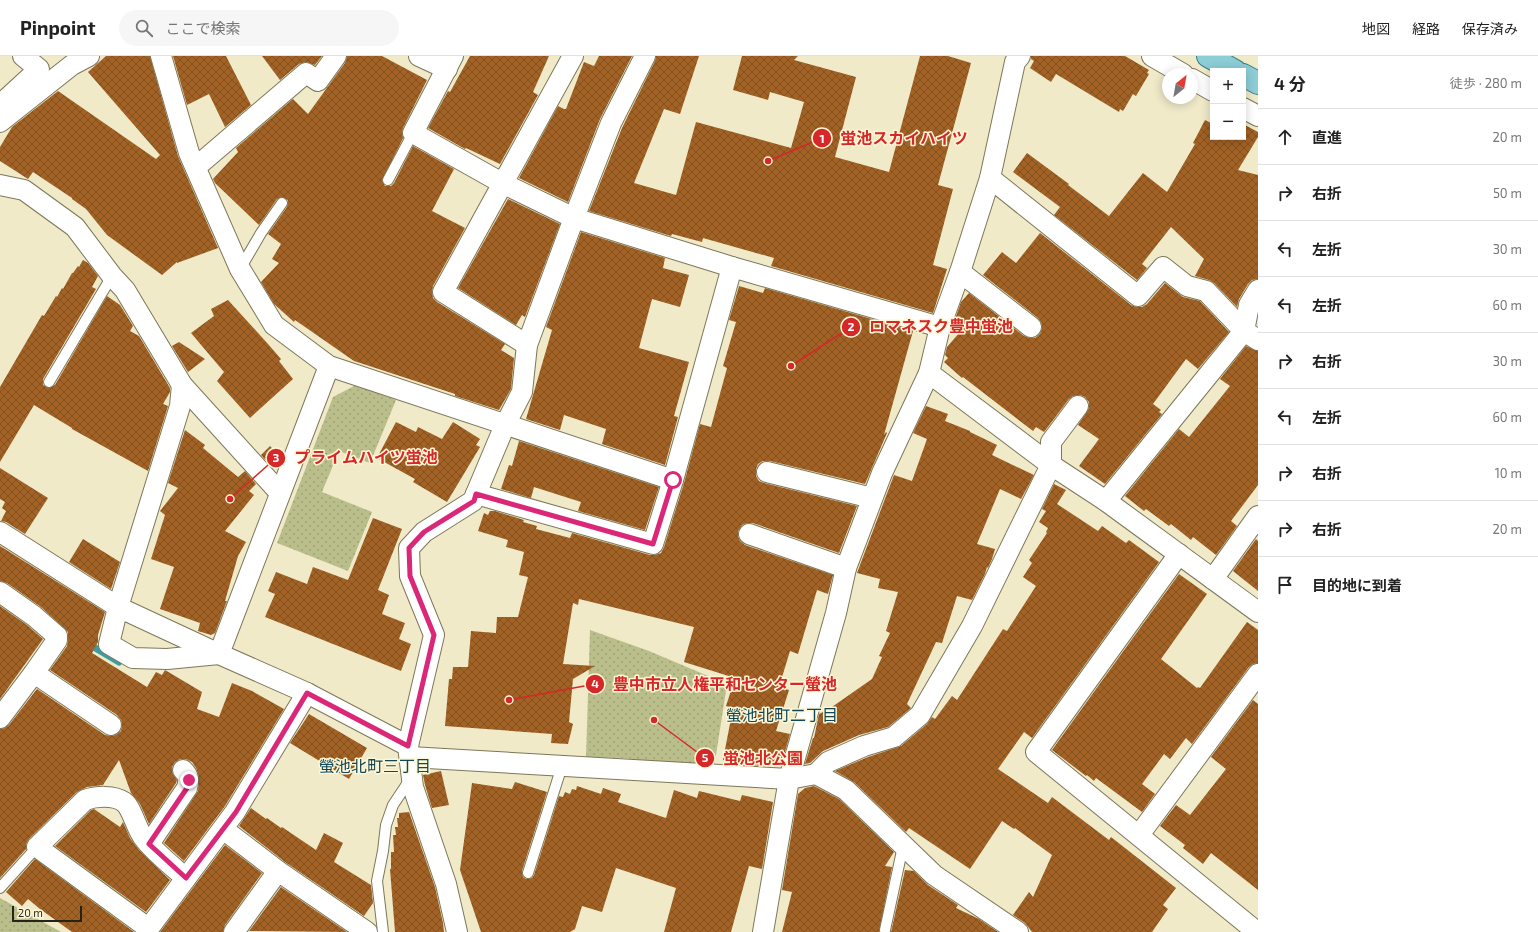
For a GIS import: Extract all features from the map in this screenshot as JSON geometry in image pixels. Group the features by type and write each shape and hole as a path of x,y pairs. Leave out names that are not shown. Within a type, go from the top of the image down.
{"main road":[{"path":"1208,56 1230,68"},
{"path":"1246,77 1258,83"}],"street":[{"path":"0,105 39,69 22,56"},
{"path":"0,122 72,65 89,56"},
{"path":"196,167 306,73 318,80 336,56"},
{"path":"419,56 450,62 413,133 502,183 574,218 732,267 940,327"},
{"path":"527,345 443,292 573,56"},
{"path":"457,932 446,884 413,787 410,760 434,635 410,576 409,548 430,528 474,501 505,425 522,392 527,345 574,218 611,123 645,56"},
{"path":"1152,56 1173,68"},
{"path":"166,58 190,153 240,269 274,325 329,366 673,480"},
{"path":"763,932 789,780 836,613 846,568 882,473 929,373 940,327 960,272 990,178 1012,58"},
{"path":"1198,82 1210,89"},
{"path":"1246,110 1258,116"},
{"path":"990,178 1138,296 1163,267 1187,286 1206,291 1251,336"},
{"path":"0,185 24,190 75,227 112,276 125,290 182,385 280,493"},
{"path":"476,494 653,544 673,480 732,267"},
{"path":"960,272 1031,328"},
{"path":"1106,501 1251,336 1249,305 1258,290"},
{"path":"219,654 329,366"},
{"path":"929,373 1051,465 1106,501 1258,612"},
{"path":"182,385 180,406 118,606 108,644 133,658 167,659 219,654"},
{"path":"0,532 118,606 219,654 307,693 410,760 562,766 789,780 816,774 828,762 864,746 894,737 920,715 972,626 1051,465 1051,442 1078,406"},
{"path":"767,472 872,498"},
{"path":"1213,579 1258,516"},
{"path":"749,534 846,568"},
{"path":"1180,554 1036,752 1257,932"},
{"path":"0,592 34,616 57,636 55,643 0,718"},
{"path":"34,673 111,725"},
{"path":"1139,835 1258,674"},
{"path":"186,878 149,844 137,829 124,802 113,798 96,797 81,802 37,847 147,930 236,812 307,693"},
{"path":"149,844 187,788 189,780 188,775 183,770"},
{"path":"816,774 846,790 934,875 1018,932"},
{"path":"222,829 278,871 366,932"},
{"path":"234,932 278,871"}],"lane":[{"path":"388,180 413,133"},
{"path":"240,269 260,233 282,203"},
{"path":"49,382 112,276"},
{"path":"383,932 377,881 386,825 410,760"},
{"path":"528,873 562,766"},
{"path":"885,930 903,846"},
{"path":"0,888 37,847"}],"green space":[{"path":"356,385 396,400 370,463 339,451 322,492 372,512 348,571 277,543 333,397"},
{"path":"590,630 649,651 727,684 714,768 623,758 586,757"},
{"path":"0,898 61,932 0,932"}],"building":[{"path":"106,56 150,56 178,156 218,248 177,262 162,275 107,235 86,209 72,198 33,172 28,179 0,161 0,147 12,127 58,91 156,159 160,155 88,72"},
{"path":"173,56 226,56 251,105 225,127 209,94 187,105"},
{"path":"262,56 322,56 315,65 306,62 299,64 280,80"},
{"path":"347,56 382,56 427,80 403,128 403,138 382,181 385,186 391,186 394,183 413,146 454,169 432,211 465,228 433,286 433,298 437,302 505,344 501,350 514,358 511,389 499,410 354,361 295,320 294,322 274,304 261,282 279,263 272,259 281,244 268,234 287,207 288,200 282,197 277,199 259,225 215,183 213,179 238,152 236,148 293,99 308,114 345,63"},
{"path":"470,56 549,56 533,92 538,95 500,164 466,148 465,149 428,128 448,91 450,92"},
{"path":"599,56 632,56 600,119 568,202 519,178 558,106 566,109 584,62 594,66"},
{"path":"656,56 699,56 680,114 664,109 634,183 676,195 696,122 791,148 804,102 770,92 768,100 733,90 742,56 798,56 794,60 856,77 835,157 889,172 920,56 948,56 971,63 938,185 953,189 933,265 947,269 933,313 771,266 774,258 703,238 702,242 672,234 671,236 589,211 622,128 655,61"},
{"path":"1031,56 1125,56 1149,70 1147,73 1149,74 1136,96 1133,94 1123,111 1120,109 1119,112 1056,74 1051,82 1030,68 1034,61 1031,59"},
{"path":"1205,120 1210,122 1210,140 1246,140 1246,126 1258,132 1258,137 1238,170 1258,175 1258,279 1252,280 1248,284 1239,299 1237,307 1214,283 1195,276 1204,259 1171,227 1142,264 1147,268 1137,280 1054,215 1060,207 1013,172 1027,153 1109,216 1143,173 1167,192 1195,144 1193,143"},
{"path":"508,199 560,224 525,317 522,315 516,325 458,288"},
{"path":"581,232 665,258 663,268 689,275 680,307 652,299 639,348 689,362 674,416 678,417 665,465 602,444 606,429 564,415 560,430 526,419 552,330 546,327"},
{"path":"1040,233 1131,305 1142,307 1147,304 1165,283 1183,297 1200,301 1229,332 1198,369 1186,359 1153,404 1161,410 1159,412 1162,414 1105,484 1079,466 1099,439 1078,425 1089,408 1089,402 1085,397 1080,395 1073,396 1069,399 1044,432 1036,427 1033,431 963,377 962,378 944,362 948,358 945,355 947,347 966,325 954,322 961,302 969,293 1024,336 1035,338 1040,334 1042,328 1041,322 1038,318 983,275 1002,252 1016,263"},
{"path":"83,260 88,263 98,276 92,287 96,289 43,379 43,385 49,388 55,385 107,296 120,305 133,326 130,331 139,336 170,388 170,392 163,404 168,406 148,471 72,429 34,405 0,462 0,387 42,315 44,316 72,273 78,266 79,267"},
{"path":"739,286 763,293 765,288 913,331 884,435 886,432 887,433 865,484 770,461 763,461 758,464 756,469 756,476 759,481 764,483 857,506 839,553 753,523 742,525 738,531 740,541 745,545 833,575 828,594 817,590 798,654 790,651 779,687 789,690 776,731 790,734 781,766 764,763 764,766 750,765 723,760 733,708 726,706 735,678 684,662 694,627 579,599 578,605 573,603 563,664 595,666 573,679 569,722 573,724 568,744 551,743 552,734 445,726 449,679 452,679 453,667 468,667 471,631 496,633 497,617 518,617 528,577 519,575 524,552 506,547 508,540 478,531 484,513 488,515 490,511 495,511 524,520 523,522 537,526 536,529 570,538 572,533 650,555 661,553 684,483 700,424 711,427 727,368 723,366 736,322 729,320"},
{"path":"228,300 281,359 279,361 293,379 250,418 217,381 224,372 191,333 214,316 211,309"},
{"path":"179,342 205,359 188,372 172,346"},
{"path":"1246,346 1258,351 1258,485 1231,521 1237,526 1216,555 1193,537 1191,540 1171,524 1169,526 1146,509 1144,511 1125,496 1179,429 1189,437 1230,386 1220,379"},
{"path":"926,406 948,414 945,421 970,431 997,445 992,455 1034,475 1021,499 1000,489 977,544 995,549 992,559 972,600 957,596 942,643 936,642 907,704 911,708 888,727 859,735 823,751 810,763 805,764 814,738 819,714 829,709 872,679 882,657 879,656 890,633 886,631 898,592 878,588 880,579 857,573 894,475 912,481 927,439 913,433"},
{"path":"396,422 416,432 418,427 442,439 453,422 480,439 476,445 480,447 447,502 413,482 415,479 377,458"},
{"path":"185,430 205,445 203,448 238,477 245,471 256,484 249,491 254,495 225,531 246,542 238,556 225,601 227,601 215,633 211,635 198,631 200,623 160,609 174,567 151,559 165,515 160,511 178,488 168,483"},
{"path":"519,441 659,487 645,530 578,511 581,502 534,487 531,498 501,489 509,465 512,466"},
{"path":"270,446 281,458 273,468 261,455"},
{"path":"0,468 48,498 25,534 6,522 1,521 6,511 2,508 5,502 0,499"},
{"path":"1054,484 1066,490 1057,504 1098,531 1102,526 1126,543 1129,540 1159,562 1032,738 1024,732 998,769 1048,803 1052,797 1109,840 1111,837 1176,888 1163,905 1168,909 1152,932 1032,932 1025,923 1013,915 1029,892 1033,897 1052,855 1015,828 1014,829 1002,821 970,869 909,828 906,832 854,782 835,771 868,757 901,746 927,724 932,717 935,719 952,696 957,700 1003,629 1007,631 1036,586 1023,577 1032,563 1029,560 1047,533 1048,528 1039,522 1046,511 1042,509"},
{"path":"373,518 402,529 378,590 389,595 382,614 405,623 399,639 411,644 401,671 265,617 275,594 268,591 276,572 307,584 313,567 348,580"},
{"path":"83,539 120,562 111,589 69,562"},
{"path":"1256,539 1258,541 1258,591 1233,571"},
{"path":"0,546 105,612 98,635 98,642 92,653 147,687 156,672 162,675 165,670 202,692 197,709 219,717 232,683 252,691 284,709 225,806 184,861 164,843 198,791 199,777 196,768 192,762 186,759 180,759 175,762 172,767 172,772 177,780 176,783 149,824 140,804 131,793 119,760 103,785 87,787 77,792 29,839 26,844 26,849 0,878 0,729 9,725 37,689 105,735 116,735 121,731 122,725 121,720 117,715 50,670 67,646 68,632 41,607 7,583 0,581"},
{"path":"1179,574 1207,594 1161,659 1197,688 1200,688 1247,622 1258,630 1258,663 1249,667 1192,744 1186,738 1170,759 1164,754 1142,784 1155,794 1142,812 1096,778 1094,781 1087,775 1086,776 1052,750"},
{"path":"0,606 27,625 43,639 0,699"},
{"path":"1253,700 1258,704 1258,890 1211,853 1203,864 1183,848 1185,845 1160,826 1176,805 1190,815 1226,769 1211,757"},
{"path":"309,714 367,748 349,779 290,743"},
{"path":"441,771 449,805 432,808 423,775"},
{"path":"515,782 547,792 522,871 523,877 526,879 532,878 534,875 559,796 563,797 565,792 570,794 572,789 576,790 577,786 601,794 603,788 621,794 618,802 666,818 674,790 697,798 699,791 740,801 742,795 773,802 762,869 749,866 731,932 664,932 676,888 616,868 602,912 582,906 575,929 570,932 481,932 460,870 472,783 512,789"},
{"path":"814,786 839,799 894,852 885,866 892,867 879,932 782,932 792,892 782,890 798,794 805,788"},
{"path":"251,808 316,850 324,833 343,843 334,862 371,885 373,903 364,916 285,862 239,826"},
{"path":"94,809 120,827 123,822 130,838 139,850 170,880 146,912 55,846 91,810"},
{"path":"409,812 435,887 444,932 395,932 390,869 391,852 394,852 393,835 396,835 395,827 398,827 397,818 399,818 399,813"},
{"path":"225,845 262,873 225,925 223,932 160,932"},
{"path":"35,859 134,932 72,932 28,899 22,906 6,892"},
{"path":"905,870 914,871 928,885 958,905 956,908 979,919 998,932 891,932"},
{"path":"281,887 347,932 249,931"}],"waterway":[{"path":"87,643 119,662"}],"place":[{"name":"蛍池スカイハイツ","path":"768,161"},
{"name":"ロマネスク豊中蛍池","path":"791,366"},
{"name":"プライムハイツ蛍池","path":"230,499"},
{"name":"豊中市立人権平和センター螢池","path":"509,700"},
{"name":"蛍池北公園","path":"654,720"}],"district":[{"name":"螢池北町二丁目","path":"782,715"},
{"name":"螢池北町三丁目","path":"375,766"}],"route":[{"path":"189,780 187,788 149,844 186,878 236,812 307,693 408,746 434,635 410,576 409,548 424,532 436,523 474,501 476,494 653,544 673,480"}]}
